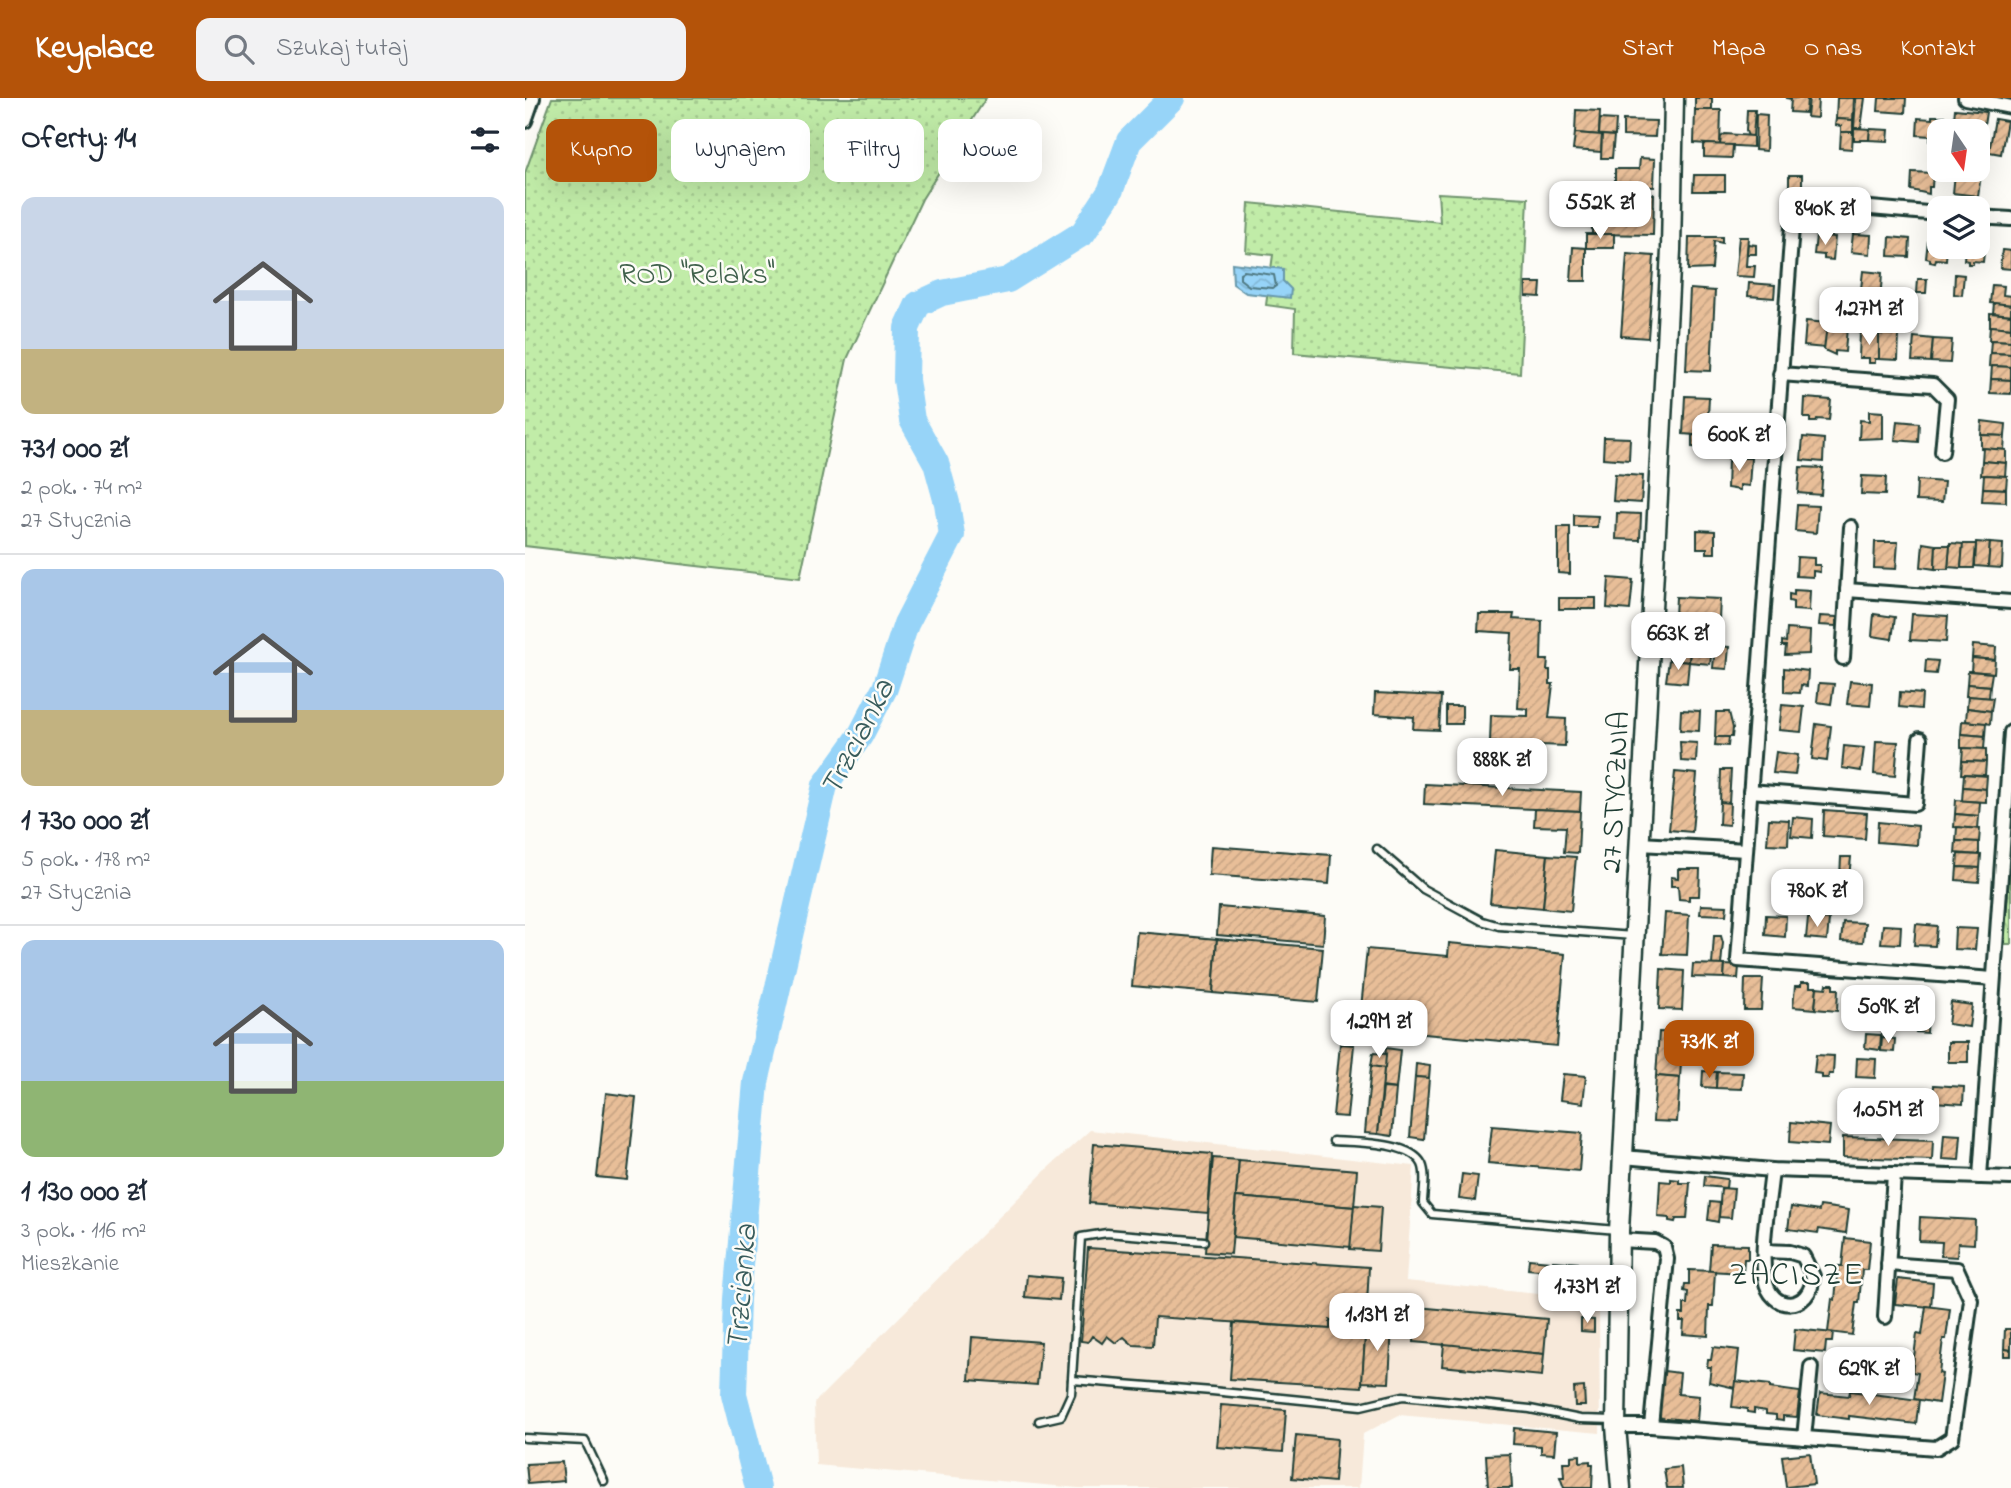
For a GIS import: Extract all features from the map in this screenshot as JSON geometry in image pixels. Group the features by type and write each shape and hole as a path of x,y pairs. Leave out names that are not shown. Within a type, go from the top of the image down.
{"main road":[{"name":"27 STYCZNIA","path":"1621,1488 1617,1423 1619,1235 1671,243 1674,98"}],"street":[{"path":"525,121 533,98"},
{"path":"1965,98 2011,107"},
{"path":"1927,213 1814,203 1798,213 1792,227 1738,960 1993,979"},
{"path":"1990,218 2011,219"},
{"path":"1780,374 1933,385 1947,399 1942,452"},
{"path":"1843,658 1851,527"},
{"path":"1847,590 2011,602"},
{"path":"1980,1177 2011,732"},
{"path":"1750,791 1915,804 1920,739"},
{"path":"1640,844 1746,850"},
{"path":"1623,1157 1772,1170 2011,1178"},
{"path":"1765,1251 1790,1252 1803,1256 1813,1276 1809,1295 1801,1301 1791,1303 1778,1301 1770,1294 1765,1278 1765,1251 1772,1170"},
{"path":"1885,1317 1894,1174"},
{"path":"1619,1235 1654,1242 1664,1247 1667,1259 1651,1426"},
{"path":"1617,1423 1935,1448 1952,1438 1971,1300 1957,1269 1888,1264"},
{"path":"1804,1438 1811,1367"}],"lane":[{"path":"1377,849 1423,889 1482,921 1499,926 1635,936"},
{"path":"1333,1140 1397,1147 1415,1156 1422,1164 1424,1174 1423,1203 1432,1214 1619,1235"},
{"path":"1039,1421 1061,1416 1071,1394 1081,1237 1107,1234 1203,1241"},
{"path":"1072,1380 1361,1406 1403,1396 1530,1409 1617,1423"},
{"path":"525,1438 585,1441 604,1481"}],"shaded area":[{"path":"1090,1130 1414,1166 1406,1281 1599,1300 1600,1433 1399,1415 1363,1434 1359,1488 1079,1488 816,1465 814,1403 1048,1168"}],"green space":[{"name":"ROD \"Relaks\"","path":"552,98 986,98 973,119 938,119 938,174 922,199 847,359 800,578 525,546 525,173"},
{"path":"1438,193 1528,198 1520,373 1294,353 1295,309 1266,305 1273,255 1246,252 1249,203 1440,222"},
{"path":"2011,851 2011,944 2004,944"}],"water":[{"path":"1232,263 1283,269 1283,281 1291,289 1290,298 1246,293 1233,284"}],"building":[{"path":"1695,98 1712,98 1712,110 1695,110"},
{"path":"1786,98 1807,98 1806,113 1790,112 1791,99"},
{"path":"1809,98 1818,98 1817,118 1807,117"},
{"path":"1837,98 1854,98 1853,120 1836,119"},
{"path":"1856,98 1865,98 1861,128 1854,128"},
{"path":"1879,98 1906,98 1905,113 1878,111"},
{"path":"1955,109 1986,112 1985,119 1954,119"},
{"path":"1576,110 1600,111 1599,135 1575,133"},
{"path":"1695,110 1721,110 1720,145 1694,143"},
{"path":"1747,110 1755,110 1753,136 1748,136 1746,131"},
{"path":"1756,114 1767,115 1766,151 1755,150"},
{"path":"1932,116 1945,116 1945,119 1932,119"},
{"path":"1918,118 1932,119 1927,119 1927,136 1917,135"},
{"path":"1600,119 1616,120 1615,136 1599,135"},
{"path":"1836,119 1853,120 1853,132 1841,132 1841,126 1835,125"},
{"path":"1995,119 2007,121 2001,154 1990,152"},
{"path":"1623,120 1656,121 1655,137 1623,136"},
{"path":"1854,128 1870,129 1869,140 1854,140"},
{"path":"1870,129 1889,130 1888,141 1869,140"},
{"path":"1841,132 1853,132 1852,149 1840,148"},
{"path":"1575,133 1602,135 1601,152 1573,150"},
{"path":"1725,134 1753,136 1753,147 1720,145 1721,137"},
{"path":"1602,135 1614,136 1612,158 1601,158"},
{"path":"1704,144 1733,145 1732,158 1704,157"},
{"path":"1640,158 1655,159 1654,187 1615,185 1615,169 1639,169"},
{"path":"1912,172 1927,173 1927,182 1932,182 1929,194 1911,190"},
{"path":"1694,175 1725,175 1725,191 1693,191"},
{"path":"1789,175 1802,175 1802,188 1789,188"},
{"path":"1954,182 1980,182 1978,196 1953,193"},
{"path":"1563,185 1617,187 1616,196 1563,194"},
{"path":"1627,193 1654,194 1653,235 1592,234 1592,221 1626,223"},
{"path":"1586,234 1614,234 1614,248 1586,248"},
{"path":"1853,234 1871,235 1870,254 1851,252"},
{"path":"1816,236 1835,237 1833,260 1814,254"},
{"path":"1689,237 1722,237 1722,243 1714,241 1712,269 1688,270"},
{"path":"1739,237 1748,237 1746,266 1755,266 1754,277 1735,276"},
{"path":"1890,237 1910,239 1909,257 1889,256"},
{"path":"1748,244 1756,245 1756,254 1747,254"},
{"path":"1573,247 1586,248 1586,281 1571,281"},
{"path":"2002,250 2011,251 2011,269 2000,268"},
{"path":"1627,254 1654,256 1648,338 1621,336"},
{"path":"1983,259 1983,262 1973,261 1973,264 1964,260"},
{"path":"1863,271 1882,273 1881,290 1861,289"},
{"path":"1955,274 1964,275 1962,295 1954,294"},
{"path":"1918,279 1927,279 1926,293 1917,293"},
{"path":"1526,283 1541,283 1540,297 1526,296"},
{"path":"1749,283 1775,285 1774,298 1748,296"},
{"path":"1992,285 2004,286 2003,295 2011,296 2011,305 1990,303"},
{"path":"1690,289 1715,291 1711,371 1686,370"},
{"path":"1994,303 2011,305 2011,315 1993,313"},
{"path":"1990,313 2011,315 2011,328 1990,326"},
{"path":"1806,321 1827,323 1825,348 1804,346"},
{"path":"1827,325 1847,327 1845,352 1835,351 1835,355 1824,350"},
{"path":"1990,326 2011,328 2011,341 1989,340"},
{"path":"1860,333 1879,334 1879,359 1875,359 1875,363 1869,363 1869,358 1859,358"},
{"path":"1879,334 1899,335 1898,360 1879,359"},
{"path":"1914,337 1933,339 1931,362 1912,361"},
{"path":"1933,339 1952,340 1950,363 1931,362"},
{"path":"1991,340 2011,341 2011,354 1990,353"},
{"path":"1990,353 2011,354 2011,367 1989,366"},
{"path":"1992,366 2011,367 2011,380 1991,379"},
{"path":"1991,379 2011,380 2011,394 1990,393"},
{"path":"1685,396 1709,397 1707,436 1683,434"},
{"path":"1805,398 1831,400 1829,420 1817,419 1816,422 1810,422 1810,418 1804,418"},
{"path":"1869,411 1883,412 1883,438 1859,439 1860,420 1869,421"},
{"path":"1897,421 1919,423 1918,442 1895,440"},
{"path":"1982,421 2006,424 2005,436 1981,435"},
{"path":"1692,435 1712,436 1711,448 1692,447"},
{"path":"1981,435 2005,436 2004,450 1981,448"},
{"path":"1604,437 1630,438 1629,460 1603,458"},
{"path":"1803,437 1824,439 1823,462 1801,460"},
{"path":"1983,448 2006,450 2006,463 1982,461"},
{"path":"1751,458 1749,486 1740,485 1740,490 1727,488 1728,461"},
{"path":"1982,461 2006,463 2005,476 1981,475"},
{"path":"1800,467 1823,468 1821,495 1798,493"},
{"path":"1615,474 1643,476 1641,503 1613,501"},
{"path":"1984,475 2007,476 2006,489 1983,488"},
{"path":"1862,476 1886,477 1885,495 1861,494"},
{"path":"1917,480 1944,482 1942,502 1916,501"},
{"path":"1983,488 2006,489 2006,502 1982,501"},
{"path":"1797,505 1818,506 1816,533 1795,531"},
{"path":"1617,513 1641,514 1640,540 1616,539"},
{"path":"1574,515 1598,516 1597,527 1574,527"},
{"path":"1558,527 1570,527 1570,574 1558,573"},
{"path":"1697,530 1715,531 1715,553 1707,553 1707,548 1697,548"},
{"path":"1875,542 1898,542 1896,569 1874,568"},
{"path":"1976,542 1990,543 1988,567 1975,566"},
{"path":"1923,543 1936,545 1935,569 1921,567"},
{"path":"1950,543 1963,544 1961,568 1948,567"},
{"path":"1990,543 2003,544 2002,568 1988,567"},
{"path":"1963,544 1976,544 1974,568 1961,568"},
{"path":"1936,545 1950,545 1948,569 1935,569"},
{"path":"1797,557 1814,558 1814,565 1820,565 1820,572 1813,571 1813,577 1796,576"},
{"path":"1609,578 1633,580 1630,610 1607,608"},
{"path":"1794,590 1810,591 1809,611 1793,610 1789,594 1794,595"},
{"path":"1676,597 1720,599 1719,619 1675,617"},
{"path":"1559,598 1596,598 1596,609 1559,609"},
{"path":"1479,614 1514,614 1513,619 1542,621 1541,660 1548,660 1547,670 1550,670 1550,684 1553,684 1549,718 1566,719 1565,746 1541,745 1541,750 1526,749 1526,743 1490,742 1491,715 1528,716 1528,709 1518,708 1520,669 1510,669 1512,633 1478,631"},
{"path":"1874,614 1895,617 1892,639 1872,636"},
{"path":"1912,614 1948,616 1946,642 1910,640"},
{"path":"1820,616 1837,617 1836,626 1819,625"},
{"path":"1787,629 1810,631 1809,654 1785,655 1786,646 1782,646 1782,641 1786,642"},
{"path":"1672,634 1692,636 1689,662 1669,660"},
{"path":"1973,645 1996,647 1995,660 1972,658"},
{"path":"1715,646 1729,647 1727,669 1713,668"},
{"path":"1690,653 1711,656 1710,664 1689,662"},
{"path":"1972,658 1995,660 1994,673 1971,671"},
{"path":"1669,660 1689,662 1687,683 1666,681"},
{"path":"1926,660 1938,661 1936,674 1925,673"},
{"path":"1784,668 1808,671 1807,686 1801,685 1800,693 1784,692"},
{"path":"1968,671 1992,673 1990,686 1967,684"},
{"path":"1850,681 1872,683 1870,706 1847,704"},
{"path":"1819,683 1834,684 1831,704 1817,702"},
{"path":"1967,684 1990,686 1989,698 1966,696"},
{"path":"1900,692 1922,694 1921,709 1899,707"},
{"path":"1375,693 1441,696 1439,730 1413,729 1414,717 1374,714"},
{"path":"1968,696 1993,698 1991,711 1967,708"},
{"path":"1782,705 1804,707 1801,732 1779,730"},
{"path":"1446,706 1462,706 1462,724 1446,724"},
{"path":"1967,708 1991,711 1990,724 1966,721"},
{"path":"1681,710 1700,711 1699,731 1680,730"},
{"path":"1716,712 1729,712 1732,737 1715,737"},
{"path":"1962,721 1986,723 1985,736 1961,734"},
{"path":"1816,724 1831,726 1827,761 1812,759"},
{"path":"1961,734 1985,736 1984,749 1961,748"},
{"path":"1716,737 1729,737 1728,746 1715,745"},
{"path":"1876,741 1898,742 1895,776 1874,774"},
{"path":"1680,742 1697,743 1696,762 1681,761"},
{"path":"1844,746 1864,748 1861,771 1842,768"},
{"path":"1963,748 1986,749 1986,762 1962,761"},
{"path":"1776,752 1798,755 1795,775 1773,773"},
{"path":"1962,761 1986,762 1985,775 1961,774"},
{"path":"1721,770 1731,770 1729,803 1720,803"},
{"path":"1675,772 1697,774 1692,832 1669,830"},
{"path":"1964,774 1987,776 1986,789 1963,787"},
{"path":"1425,784 1581,792 1580,811 1424,804"},
{"path":"1963,787 1986,789 1986,802 1962,801"},
{"path":"1956,800 1980,802 1979,816 1955,814"},
{"path":"1720,802 1730,803 1729,825 1719,824"},
{"path":"1535,809 1580,811 1578,853 1564,852 1566,827 1534,826"},
{"path":"1824,810 1867,813 1865,839 1823,836"},
{"path":"1955,814 1979,816 1978,829 1954,827"},
{"path":"1793,817 1813,819 1812,838 1791,836"},
{"path":"1769,819 1789,820 1788,845 1767,844"},
{"path":"1878,822 1918,826 1917,845 1877,842"},
{"path":"1957,827 1980,829 1979,842 1956,841"},
{"path":"1956,841 1979,842 1979,855 1955,853"},
{"path":"1211,846 1331,855 1329,884 1209,875"},
{"path":"1495,850 1548,855 1543,908 1490,903"},
{"path":"1958,854 1981,855 1980,868 1957,867"},
{"path":"1548,855 1576,857 1571,911 1543,908"},
{"path":"1841,857 1851,857 1849,878 1840,877"},
{"path":"1957,867 1980,868 1979,882 1956,880"},
{"path":"1678,869 1700,869 1699,896 1689,896 1689,900 1679,899 1678,886 1671,886 1671,877 1678,878"},
{"path":"1815,880 1834,882 1833,894 1814,893"},
{"path":"1841,882 1858,883 1856,896 1840,895"},
{"path":"1701,905 1727,906 1726,915 1700,914"},
{"path":"1219,907 1325,916 1323,944 1217,935"},
{"path":"1665,913 1689,915 1687,955 1662,954"},
{"path":"1766,915 1786,916 1785,937 1765,935"},
{"path":"1808,918 1829,920 1827,940 1806,938"},
{"path":"1843,922 1865,923 1863,942 1841,941"},
{"path":"1916,924 1937,926 1935,946 1914,945"},
{"path":"1883,925 1901,926 1900,944 1881,943"},
{"path":"1955,928 1977,929 1975,950 1954,949"},
{"path":"1137,932 1217,939 1213,993 1132,986"},
{"path":"1714,936 1721,936 1723,943 1721,965 1712,965"},
{"path":"1217,939 1323,948 1318,1002 1213,993"},
{"path":"1449,943 1565,954 1557,1046 1359,1028 1367,949 1448,956"},
{"path":"1693,964 1725,965 1724,978 1692,977"},
{"path":"1725,965 1739,966 1738,979 1724,978"},
{"path":"1661,969 1684,971 1682,1010 1659,1009"},
{"path":"1745,979 1763,979 1761,1010 1744,1010"},
{"path":"1801,982 1810,982 1810,987 1817,987 1815,1009 1793,1007 1795,986 1801,986"},
{"path":"1827,984 1833,984 1833,989 1838,989 1837,1011 1815,1009 1817,987 1826,988"},
{"path":"1859,995 1878,996 1877,1015 1858,1014"},
{"path":"1892,997 1910,998 1908,1022 1904,1022 1904,1027 1897,1027 1898,1021 1891,1021"},
{"path":"1951,1002 1972,1005 1969,1027 1948,1024"},
{"path":"1918,1012 1928,1013 1927,1033 1916,1032"},
{"path":"1716,1025 1729,1026 1727,1057 1714,1057"},
{"path":"1659,1032 1683,1033 1680,1078 1656,1076"},
{"path":"1866,1034 1881,1035 1880,1050 1865,1048"},
{"path":"1882,1038 1895,1039 1894,1052 1881,1051"},
{"path":"1948,1042 1968,1042 1968,1062 1948,1062"},
{"path":"1340,1044 1354,1045 1347,1117 1333,1116"},
{"path":"1386,1048 1400,1050 1396,1089 1382,1087"},
{"path":"1373,1053 1386,1054 1385,1068 1371,1066"},
{"path":"1816,1055 1834,1056 1833,1074 1829,1074 1828,1078 1814,1073"},
{"path":"1857,1058 1876,1059 1875,1078 1856,1077"},
{"path":"1416,1064 1430,1066 1429,1078 1415,1077"},
{"path":"1371,1066 1384,1068 1378,1134 1365,1133"},
{"path":"1703,1071 1717,1072 1716,1088 1702,1087"},
{"path":"1717,1072 1743,1073 1742,1089 1716,1088"},
{"path":"1563,1074 1586,1076 1583,1103 1560,1100"},
{"path":"1656,1076 1680,1078 1677,1122 1653,1121"},
{"path":"1415,1077 1429,1078 1424,1139 1410,1137"},
{"path":"1934,1085 1964,1087 1963,1104 1933,1102"},
{"path":"1383,1088 1396,1089 1392,1136 1378,1134"},
{"path":"606,1093 636,1097 627,1180 597,1177"},
{"path":"1791,1122 1830,1126 1828,1145 1790,1142"},
{"path":"1492,1126 1582,1133 1579,1171 1488,1163"},
{"path":"1944,1134 1961,1135 1959,1160 1942,1159"},
{"path":"1843,1137 1933,1140 1932,1160 1843,1157"},
{"path":"1094,1144 1212,1154 1208,1213 1089,1203"},
{"path":"1213,1158 1239,1160 1231,1254 1205,1252"},
{"path":"1239,1160 1357,1170 1354,1207 1236,1197"},
{"path":"1462,1174 1478,1176 1475,1201 1459,1199"},
{"path":"1705,1176 1727,1179 1726,1188 1704,1186"},
{"path":"1671,1179 1679,1180 1679,1183 1690,1183 1687,1219 1676,1219 1675,1222 1669,1221 1669,1218 1658,1217 1660,1181 1671,1182"},
{"path":"1721,1188 1734,1189 1731,1218 1719,1217"},
{"path":"1236,1197 1354,1207 1351,1247 1233,1237"},
{"path":"1710,1202 1720,1203 1718,1222 1708,1220"},
{"path":"1354,1205 1381,1207 1378,1251 1350,1249"},
{"path":"1820,1206 1849,1210 1846,1233 1819,1229 1818,1233 1788,1229 1791,1207 1819,1211"},
{"path":"1920,1217 1975,1220 1974,1244 1958,1243 1957,1257 1941,1256 1942,1242 1919,1241"},
{"path":"1845,1238 1870,1241 1867,1270 1862,1270 1852,1335 1828,1332"},
{"path":"1711,1244 1748,1245 1748,1259 1744,1259 1743,1273 1709,1271"},
{"path":"1088,1248 1369,1267 1366,1323 1330,1320 1330,1329 1155,1317 1153,1346 1133,1345 1124,1337 1116,1343 1107,1336 1102,1343 1092,1336 1088,1342 1081,1341"},
{"path":"1529,1259 1549,1261 1548,1271 1528,1269"},
{"path":"1553,1261 1578,1263 1576,1289 1551,1288"},
{"path":"1689,1270 1715,1271 1713,1306 1709,1306 1708,1336 1683,1334 1684,1321 1680,1321 1680,1314 1684,1314 1684,1304 1687,1304 1688,1292 1684,1291 1685,1284 1689,1284"},
{"path":"1027,1275 1061,1278 1059,1300 1025,1297"},
{"path":"1898,1279 1933,1283 1931,1307 1895,1304"},
{"path":"1926,1306 1950,1309 1946,1339 1943,1339 1938,1403 1914,1399 1918,1373 1912,1372 1917,1334 1922,1335"},
{"path":"1417,1307 1547,1319 1544,1354 1414,1342"},
{"path":"1581,1319 1594,1320 1594,1332 1581,1331"},
{"path":"1330,1320 1366,1323 1362,1387 1230,1379 1234,1323 1330,1329"},
{"path":"1366,1323 1392,1324 1389,1383 1362,1382"},
{"path":"1795,1329 1833,1333 1832,1342 1826,1342 1825,1353 1793,1350"},
{"path":"2005,1329 2011,1329 2011,1350 2004,1349"},
{"path":"972,1337 1041,1342 1037,1385 969,1380"},
{"path":"1444,1344 1544,1354 1542,1376 1442,1366"},
{"path":"1713,1347 1739,1350 1735,1388 1709,1382 1711,1367 1707,1367"},
{"path":"2004,1349 2011,1350 2011,1356 2004,1356"},
{"path":"1664,1371 1680,1373 1678,1394 1699,1396 1697,1421 1662,1419 1657,1413"},
{"path":"1735,1381 1800,1392 1797,1417 1783,1416 1783,1420 1776,1419 1776,1415 1766,1414 1766,1411 1754,1409 1754,1413 1732,1407"},
{"path":"1584,1387 1585,1406 1575,1406 1574,1388"},
{"path":"1850,1391 1919,1400 1916,1424 1817,1415 1820,1393 1849,1396"},
{"path":"1221,1405 1286,1410 1283,1452 1217,1447"},
{"path":"1514,1428 1556,1432 1554,1454 1541,1453 1541,1446 1513,1444"},
{"path":"1296,1435 1337,1439 1334,1482 1292,1478"},
{"path":"1810,1453 1814,1484 1786,1487 1782,1456"},
{"path":"1510,1454 1512,1488 1488,1488 1486,1455"},
{"path":"1580,1455 1580,1462 1590,1461 1590,1464 1593,1464 1592,1488 1564,1488 1560,1477 1564,1477 1563,1462 1571,1462 1571,1456"},
{"path":"562,1462 564,1481 528,1484 526,1464"},
{"path":"1681,1467 1683,1488 1667,1488 1664,1469"}],"waterway":[{"name":"Trzcianka","path":"758,1488 734,1394 737,1299 756,1082 825,785 860,736 885,688 906,624 952,535 936,463 912,420 906,380 907,328 918,304 942,293 1008,280 1083,233 1110,192 1129,141 1172,98"}],"district":[{"name":"ZACISZE","path":"1797,1273"}]}
